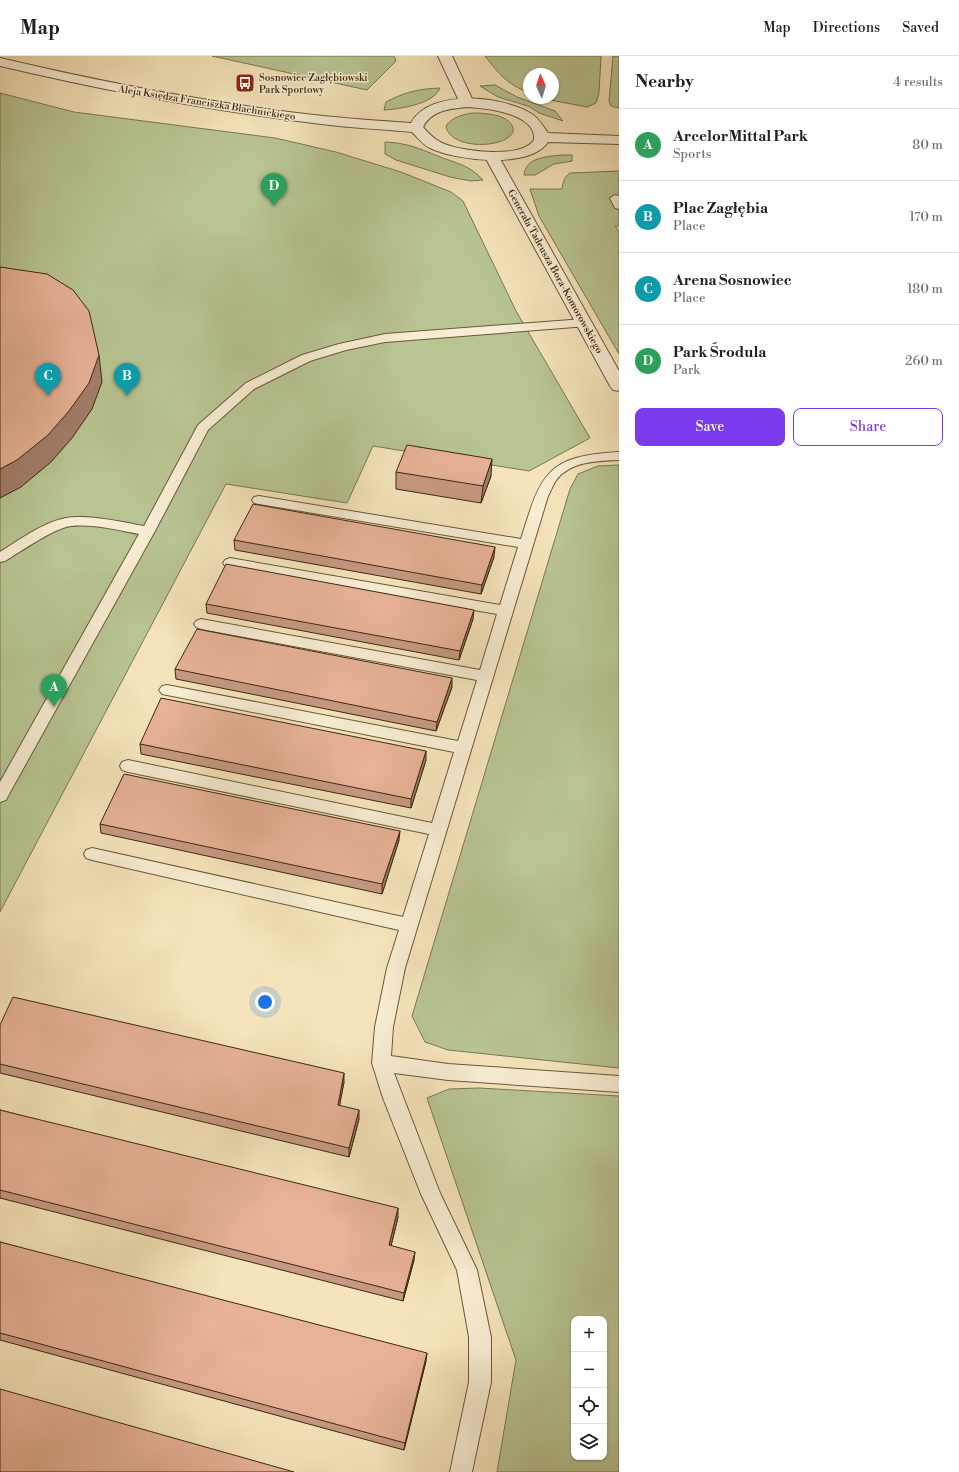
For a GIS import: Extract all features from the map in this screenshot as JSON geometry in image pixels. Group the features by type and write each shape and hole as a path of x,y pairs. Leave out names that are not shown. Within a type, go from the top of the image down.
{"street":[{"path":"445,56 466,103"},
{"name":"Aleja Księdza Franciszka Blachnickiego","path":"0,62 68,78 167,97 323,120 416,128"},
{"path":"466,103 494,105 520,114 539,128 542,136 540,143 533,149 520,153 492,156 461,154 447,150 426,140 416,128 420,119 427,112 449,105 466,103"},
{"path":"542,136 619,140"},
{"name":"Generała Tadeusza Bora-Komorowskiego","path":"492,156 619,386"}],"lane":[{"path":"0,796 148,531 203,428 250,386 306,358 336,349 385,338 584,323"},
{"path":"461,1472 480,1382 480,1337 467,1270 431,1194 393,1098 381,1063 384,1027 396,968 409,924 541,496 554,475 574,462 594,457 619,456"},
{"path":"259,500 526,544"},
{"path":"0,558 39,534 68,522 98,523 148,531"},
{"path":"230,563 506,611"},
{"path":"201,624 486,676"},
{"path":"167,690 463,748"},
{"path":"128,766 438,830"},
{"path":"92,854 409,924"},
{"path":"381,1063 448,1072 619,1084"}],"green space":[{"path":"212,56 394,56 396,61 367,90"},
{"path":"485,56 601,56 599,93 596,103 587,107 559,102 559,68 523,68 523,90 509,82"},
{"path":"613,56 619,56 619,108 611,106 609,101"},
{"path":"495,85 523,99 523,104 536,104 555,111 563,121 539,113 528,106 498,97 480,86"},
{"path":"440,88 437,93 424,102 407,107 384,110 386,102 406,93 418,90"},
{"path":"0,93 74,112 275,138 336,152 401,172 451,192 463,201 516,311 590,438 529,471 373,446 347,503 226,484 0,912"},
{"path":"472,113 489,114 501,117 511,123 513,133 504,140 495,143 474,144 455,139 449,133 446,126 454,118"},
{"path":"385,142 400,143 412,146 456,163 473,171 483,180 471,181 450,177 396,160 385,154"},
{"path":"572,155 572,161 554,164 535,175 524,175 526,169 533,161 543,157"},
{"path":"619,171 619,226 615,226 619,231 619,354 539,216 530,189 562,189 566,176 570,173"},
{"path":"619,465 619,1068 448,1050 425,1042 412,1016 570,489 578,474 598,466"},
{"path":"479,1088 619,1096 619,1472 497,1472 516,1360 427,1098 449,1089"}],"building":[{"path":"0,267 47,274 73,290 89,311 99,355 89,383 69,411 48,435 17,460 0,469"},
{"path":"407,445 492,459 483,486 396,472"},
{"path":"253,504 495,547 482,585 234,540"},
{"path":"226,564 474,610 460,651 206,604"},
{"path":"197,629 452,678 437,722 175,669"},
{"path":"161,698 426,751 411,799 140,744"},
{"path":"124,774 400,831 382,884 100,824"},
{"path":"13,997 344,1073 338,1105 359,1110 349,1148 0,1064 0,1025"},
{"path":"0,1110 398,1208 389,1245 415,1252 404,1293 0,1190"},
{"path":"0,1242 427,1353 405,1443 0,1333"},
{"path":"0,1389 294,1472 0,1472"}],"place":[{"name":"Sosnowiec Zagłębiowski Park Sportowy","path":"245,83"},
{"name":"Park Środula","path":"274,206"},
{"name":"Arena Sosnowiec","path":"48,396"},
{"name":"Plac Zagłębia","path":"127,396"},
{"name":"ArcelorMittal Park","path":"54,707"}]}
